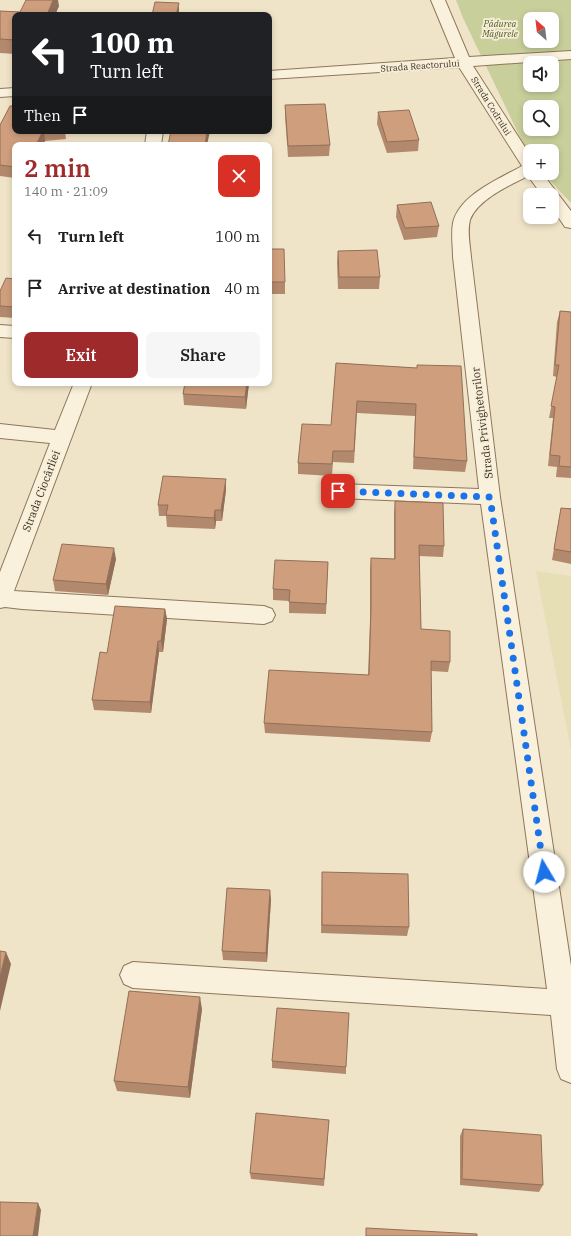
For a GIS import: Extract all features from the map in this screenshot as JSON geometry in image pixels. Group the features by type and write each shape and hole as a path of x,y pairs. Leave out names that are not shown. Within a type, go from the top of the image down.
{"street":[{"name":"Strada Codrului","path":"438,0 464,63 523,157"},
{"name":"Strada Reactorului","path":"272,75 571,56"},
{"path":"0,93 12,92"},
{"name":"Strada Privighetorilor","path":"523,172 474,202 465,212 462,220 462,257 490,497 563,1003 571,1069"},
{"path":"559,207 571,223"},
{"path":"0,331 12,332"},
{"name":"Strada Ciocârliei","path":"0,599 82,386"},
{"path":"0,431 62,437"},
{"path":"338,491 490,497"},
{"path":"0,599 264,615"},
{"path":"133,975 563,1003"}],"shaded area":[{"path":"536,571 571,576 571,750"}],"green space":[{"name":"Pădurea Măgurele","path":"456,0 571,0 571,203 559,190 559,188 557,188 550,180 559,180 559,144 523,144 463,18"}],"building":[{"path":"26,0 53,0 48,12 20,12"},
{"path":"155,2 179,3 177,12 153,12"},
{"path":"0,11 20,12 12,12 12,40 0,39"},
{"path":"325,104 330,145 288,146 285,105"},
{"path":"10,106 12,106 12,134 42,134 38,142 12,142 12,167 0,165 0,125"},
{"path":"409,110 419,140 387,142 378,112"},
{"path":"170,134 207,134 205,142 169,142"},
{"path":"431,202 439,226 405,228 397,205"},
{"path":"272,249 284,249 285,282 272,282"},
{"path":"377,250 380,277 339,277 338,251"},
{"path":"6,278 12,279 12,307 0,306 0,291"},
{"path":"560,311 571,312 571,467 559,466 560,456 550,455 555,407 551,406 559,365 555,365"},
{"path":"336,363 417,368 417,365 461,366 467,461 414,457 416,404 357,401 354,451 333,451 332,464 298,463 302,424 331,425"},
{"path":"184,386 247,386 245,397 183,394"},
{"path":"163,476 226,479 221,510 215,510 214,518 166,515 168,505 158,505"},
{"path":"395,501 443,503 444,546 419,545 421,629 450,631 450,662 431,661 432,732 264,723 269,670 369,675 371,558 395,559"},
{"path":"561,508 571,509 571,552 554,549"},
{"path":"62,544 114,548 106,584 53,580"},
{"path":"275,560 328,562 326,604 289,602 290,590 273,589"},
{"path":"115,606 165,609 161,641 158,641 150,702 92,700 100,652 107,653"},
{"path":"322,872 408,874 409,927 322,925"},
{"path":"227,888 270,890 266,953 222,951"},
{"path":"0,951 6,952 0,977"},
{"path":"129,991 200,997 188,1087 114,1081"},
{"path":"277,1008 349,1013 346,1067 272,1061"},
{"path":"256,1113 329,1120 324,1179 250,1173"},
{"path":"463,1129 541,1135 543,1185 462,1179"},
{"path":"0,1202 38,1203 33,1236 0,1236"},
{"path":"366,1228 477,1234 477,1236 366,1236"}],"route":[{"path":"338,491 490,497 544,872"}]}
